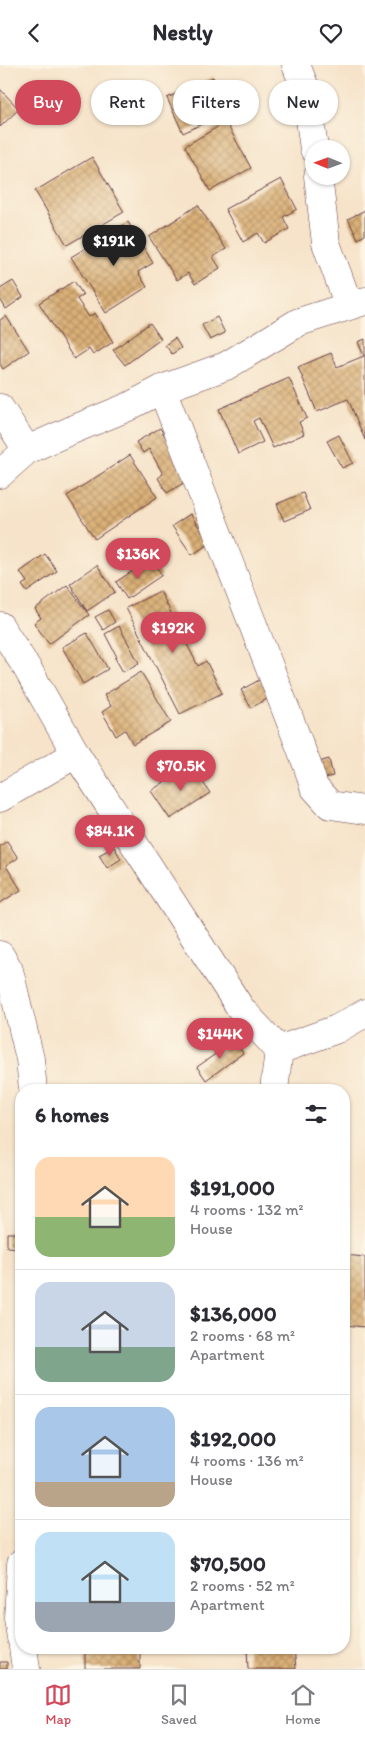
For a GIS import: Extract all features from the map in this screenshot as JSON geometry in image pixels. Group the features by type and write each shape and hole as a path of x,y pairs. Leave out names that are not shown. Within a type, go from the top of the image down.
{"street":[{"path":"296,65 306,90 313,140"},
{"path":"0,474 27,450 128,407 162,389 226,366 299,322 357,304 326,243 319,185"},
{"path":"162,389 314,787 330,805 365,810"},
{"path":"0,408 27,450"},
{"path":"0,626 27,668 76,754 241,1009 278,1050 275,1084"},
{"path":"0,797 76,754"},
{"path":"0,955 9,970 30,1059 32,1084"},
{"path":"278,1050 337,1029 365,1013"},
{"path":"24,1654 26,1669"}],"building":[{"path":"0,89 15,105 15,113 0,127"},
{"path":"173,95 173,111 167,98"},
{"path":"179,125 200,125 183,133"},
{"path":"221,125 228,125 251,168 210,191 185,146"},
{"path":"92,157 124,212 67,245 35,191"},
{"path":"281,179 297,209 283,217 289,229 264,243 258,233 243,242 225,209"},
{"path":"198,205 226,249 213,257 220,268 195,284 188,273 177,280 149,237"},
{"path":"365,210 365,235 358,239 348,219"},
{"path":"128,222 153,263 138,272 147,287 106,313 71,257"},
{"path":"13,281 23,297 6,309 0,299 0,289"},
{"path":"74,281 83,295 77,299 89,317 95,313 113,342 93,355 89,349 74,359 39,303"},
{"path":"6,316 29,351 3,369 0,364 0,320"},
{"path":"217,317 225,333 210,340 202,325"},
{"path":"150,323 161,339 125,365 113,350"},
{"path":"175,338 181,348 172,354 165,345"},
{"path":"365,339 365,440 348,399 317,412 298,367 331,353 337,367 364,356 358,342"},
{"path":"289,378 307,418 299,422 304,434 273,448 259,418 253,421 263,442 238,454 219,409"},
{"path":"160,428 190,479 167,493 158,478 163,474 149,449 143,453 136,442"},
{"path":"339,435 353,463 342,468 327,441"},
{"path":"130,455 157,497 95,539 67,496"},
{"path":"303,493 310,510 284,521 277,504"},
{"path":"190,514 210,543 192,555 172,526"},
{"path":"45,554 57,571 27,592 22,585 27,582 20,572"},
{"path":"153,562 162,575 127,599 116,582 141,565 143,569"},
{"path":"97,565 115,592 87,611 70,584"},
{"path":"67,585 89,615 49,644 34,623 41,618 35,609"},
{"path":"160,591 198,666 206,661 222,693 180,714 126,608"},
{"path":"108,610 115,622 103,630 95,617"},
{"path":"119,626 139,663 123,672 105,634"},
{"path":"87,633 108,669 83,684 62,647"},
{"path":"141,672 171,722 133,744 125,730 116,736 102,712 111,706 104,695"},
{"path":"261,679 270,697 251,708 241,690"},
{"path":"329,759 333,776 316,780 312,764"},
{"path":"191,764 210,793 170,819 151,791"},
{"path":"7,841 18,858 6,866 21,890 0,903 0,846"},
{"path":"114,847 121,859 107,868 99,855"},
{"path":"234,1041 243,1053 206,1080 197,1067"},
{"path":"7,1233 15,1233 15,1248 7,1247"},
{"path":"350,1256 365,1257 365,1327 350,1326"},
{"path":"85,1654 140,1654 140,1669 85,1669"},
{"path":"247,1654 295,1654 296,1669 248,1669"},
{"path":"0,1662 7,1662 7,1669 0,1669"}]}
